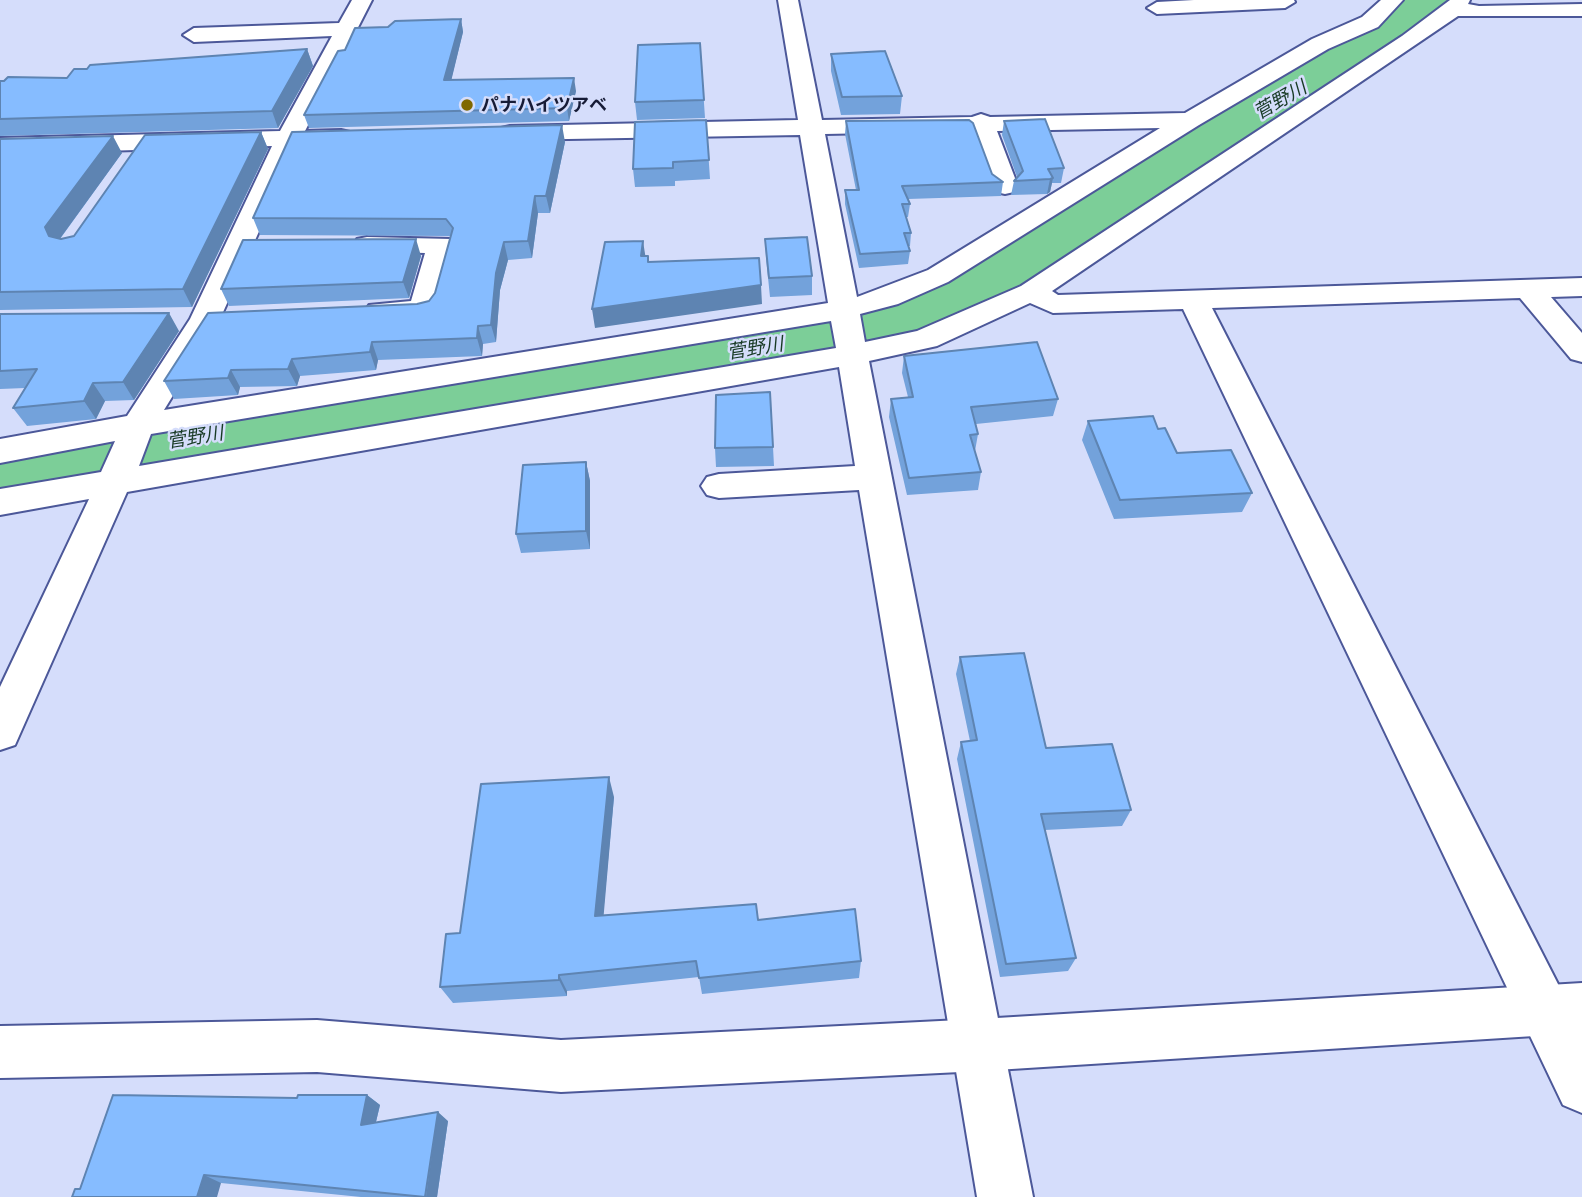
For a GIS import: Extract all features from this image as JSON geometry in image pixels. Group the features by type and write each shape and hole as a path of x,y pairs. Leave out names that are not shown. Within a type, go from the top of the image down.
{"street":[{"path":"0,732 128,450 251,246 288,139 362,0"},
{"path":"788,0 842,310 1005,1197"},
{"path":"0,502 128,450 842,310 888,298 938,276 1190,120 1320,44 1370,22 1393,0"},
{"path":"1157,8 1284,1 1320,44"},
{"path":"0,451 128,450 851,355 926,340 1031,292 1346,84 1457,5 1479,12 1582,10"},
{"path":"194,35 348,29"},
{"path":"480,134 981,121 1190,120"},
{"path":"981,121 1005,186"},
{"path":"0,146 138,153 288,139 370,136"},
{"path":"333,246 441,245 423,310 355,313"},
{"path":"1031,292 1053,304 1582,287"},
{"path":"1528,289 1582,352"},
{"path":"1193,299 1564,1010 1582,1086"},
{"path":"719,486 873,477"},
{"path":"0,1052 317,1046 561,1066 979,1045 1564,1010"}],"building":[{"path":"461,19 444,80 574,78 567,108 304,115 338,51 345,50 355,28 388,27 395,21"},
{"path":"700,43 704,100 635,102 638,45"},
{"path":"307,49 272,111 0,119 0,81 8,77 67,78 74,69 87,69 90,65"},
{"path":"885,51 902,96 842,97 831,54"},
{"path":"1045,119 1064,168 1048,169 1053,178 1050,179 1014,181 1023,171 1004,121"},
{"path":"706,120 709,160 673,162 673,168 633,169 635,122"},
{"path":"969,120 973,123 992,174 1003,182 902,186 910,204 902,204 911,233 904,233 910,251 860,254 845,190 859,190 846,121"},
{"path":"562,125 546,196 535,196 528,241 504,242 496,273 491,325 478,326 477,338 372,342 370,352 292,359 288,369 231,370 228,378 164,381 208,313 417,304 429,301 435,293 453,228 446,219 253,218 292,132"},
{"path":"261,132 183,289 0,292 0,139 113,136 45,227 49,236 61,239 74,236 145,135"},
{"path":"807,237 812,276 769,278 765,239"},
{"path":"416,239 403,282 221,289 243,240"},
{"path":"643,241 641,256 648,256 648,262 759,258 761,285 592,309 605,242"},
{"path":"169,313 123,382 93,383 84,401 13,408 37,369 0,371 0,314"},
{"path":"1037,342 1058,399 971,407 978,434 970,435 981,472 909,478 891,399 913,397 904,356"},
{"path":"770,392 773,447 715,448 716,395"},
{"path":"1153,416 1158,429 1165,428 1177,453 1231,450 1252,493 1120,500 1088,421"},
{"path":"586,462 586,531 516,534 523,465"},
{"path":"1024,653 1046,748 1112,744 1131,810 1041,814 1076,958 1006,964 961,742 977,740 960,657"},
{"path":"609,777 595,916 756,904 758,920 855,909 861,961 699,978 696,961 559,975 559,980 440,987 446,934 460,933 481,784"},
{"path":"113,1095 297,1098 298,1095 367,1095 361,1125 438,1112 425,1197 204,1175 197,1197 72,1197 75,1189 80,1189"}],"waterway":[{"name":"菅野川","path":"0,469 733,355 897,325 1005,272 1196,148 1350,60 1403,27 1423,0"}],"place":[{"name":"パナハイツアベ","path":"467,105"}]}
